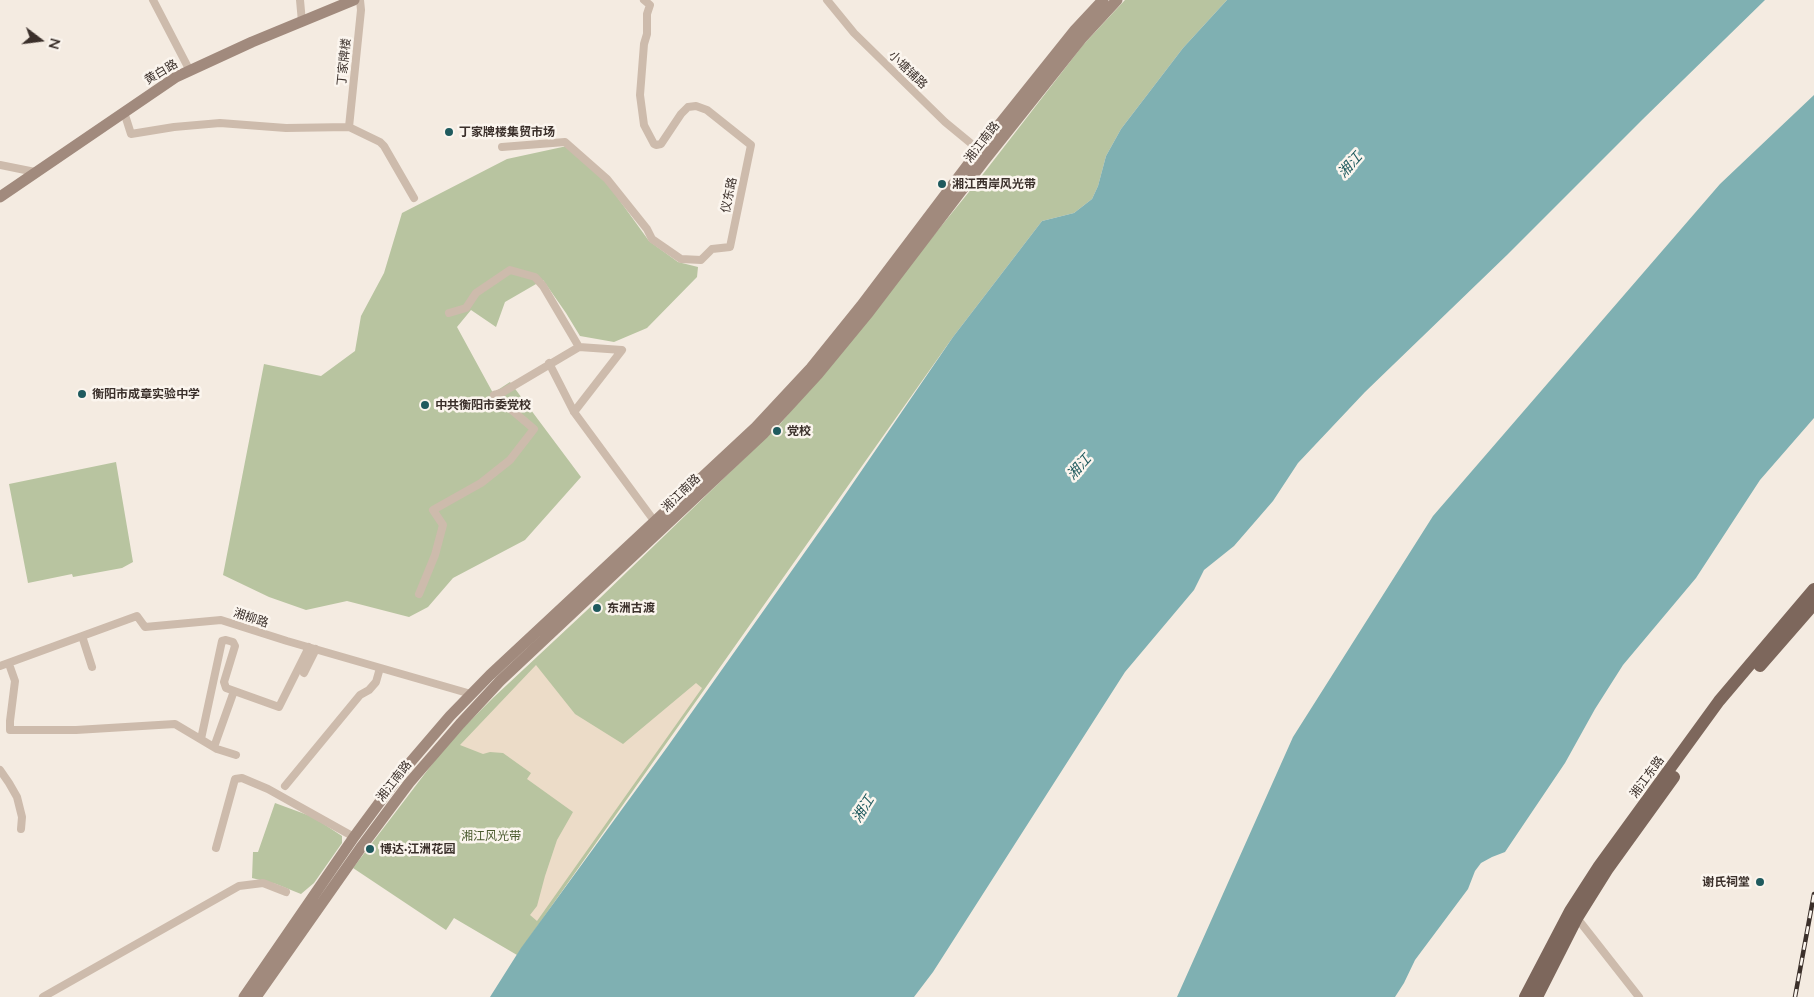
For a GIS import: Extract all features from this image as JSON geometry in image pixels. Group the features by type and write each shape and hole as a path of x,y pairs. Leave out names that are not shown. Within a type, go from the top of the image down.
{"main road":[{"name":"黄白路","path":"0,197 176,77 252,42 354,0"},
{"name":"湘江南路","path":"244,997 402,772 471,694 756,427 811,368 861,306 979,150 1075,30 1103,0"},
{"name":"湘江南路","path":"256,997 362,846 409,783 500,681 763,434 818,374 869,312 1075,46 1117,0"},
{"name":"湘江东路","path":"1525,997 1570,911 1598,866 1719,701 1814,589"},
{"name":"湘江东路","path":"1537,997 1577,918 1607,870 1726,704 1814,604"}],"street":[{"path":"152,0 190,70"},
{"path":"300,0 302,22"},
{"name":"丁家牌楼","path":"349,127 361,10 360,0"},
{"name":"仪东路","path":"502,147 565,142 607,180 652,239 681,259 701,260 712,249 730,247 751,145 707,110 696,106 688,107 681,114 661,144 656,146 654,144 644,125 640,95 644,44 647,34 647,14 650,5 644,0"},
{"name":"小塘铺路","path":"827,0 854,33 945,122 979,150"},
{"path":"124,112 131,134 174,127 220,123 286,128 349,127 380,142 384,146 414,198"},
{"path":"0,165 35,172"},
{"path":"449,313 466,308 476,293 510,270 535,277 543,286 579,347"},
{"path":"419,594 435,555 443,525 433,510 481,483 510,460 534,429 494,395 579,347 622,350 574,412"},
{"path":"549,363 574,412 655,522"},
{"name":"湘柳路","path":"0,666 137,616 145,627 221,620 471,694"},
{"path":"82,636 92,667"},
{"path":"201,739 224,640 235,643 224,682 226,688 279,707 304,667 313,648"},
{"path":"9,664 15,681 10,730 76,730 158,723 175,724 214,746 236,755"},
{"path":"285,786 360,695 369,690 376,682 380,668"},
{"path":"214,746 234,691"},
{"path":"0,770 16,797 22,817 21,828"},
{"path":"216,848 235,779 242,778 268,789 354,838"},
{"path":"43,997 239,886 263,883 286,892"},
{"path":"1577,918 1639,997"}],"green space":[{"name":"湘江风光带","path":"1125,0 1227,0 1183,48 1121,129 1106,156 1098,186 1092,199 1074,213 1042,221 953,337 517,955 454,918 446,930 353,868 449,742 781,423 973,187 1083,45"},
{"name":"中共衡阳市委党校","path":"567,146 607,183 649,241 678,262 698,267 697,277 647,328 614,342 580,336 543,280 505,302 496,327 471,310 457,327 493,393 510,382 581,477 525,540 453,578 428,607 409,617 347,601 306,610 269,597 223,575 264,364 321,376 355,351 361,316 384,273 402,213 507,159"},
{"path":"116,462 133,562 122,568 73,577 72,574 28,583 9,484"},
{"path":"275,803 313,817 342,836 342,843 314,883 301,894 276,884 252,878 253,852 258,852"}],"shaded area":[{"path":"536,665 575,714 623,744 696,683 702,688 537,921 530,915 537,906 557,840 573,812 527,779 531,773 503,753 490,752 483,754 460,745"}],"water":[{"name":"湘江","path":"1227,0 1765,0 1507,255 1365,392 1298,463 1273,501 1234,546 1204,570 1194,590 1125,672 933,972 914,997 490,997 521,948 668,746 836,508 953,337 1042,221 1074,213 1092,199 1098,186 1106,156 1121,129 1183,48"},
{"path":"1814,95 1814,418 1760,480 1696,578 1623,665 1595,709 1565,763 1505,852 1481,863 1475,871 1468,889 1415,960 1395,997 1177,997 1293,737 1433,516 1720,184"}],"railway":[{"path":"1795,997 1814,894"}],"place":[{"name":"丁家牌楼集贸市场","path":"449,132"},
{"name":"湘江西岸风光带","path":"942,184"},
{"name":"衡阳市成章实验中学","path":"82,394"},
{"name":"中共衡阳市委党校","path":"425,405"},
{"name":"党校","path":"777,431"},
{"name":"东洲古渡","path":"597,608"},
{"name":"博达·江洲花园","path":"370,849"},
{"name":"谢氏祠堂","path":"1760,882"}]}
